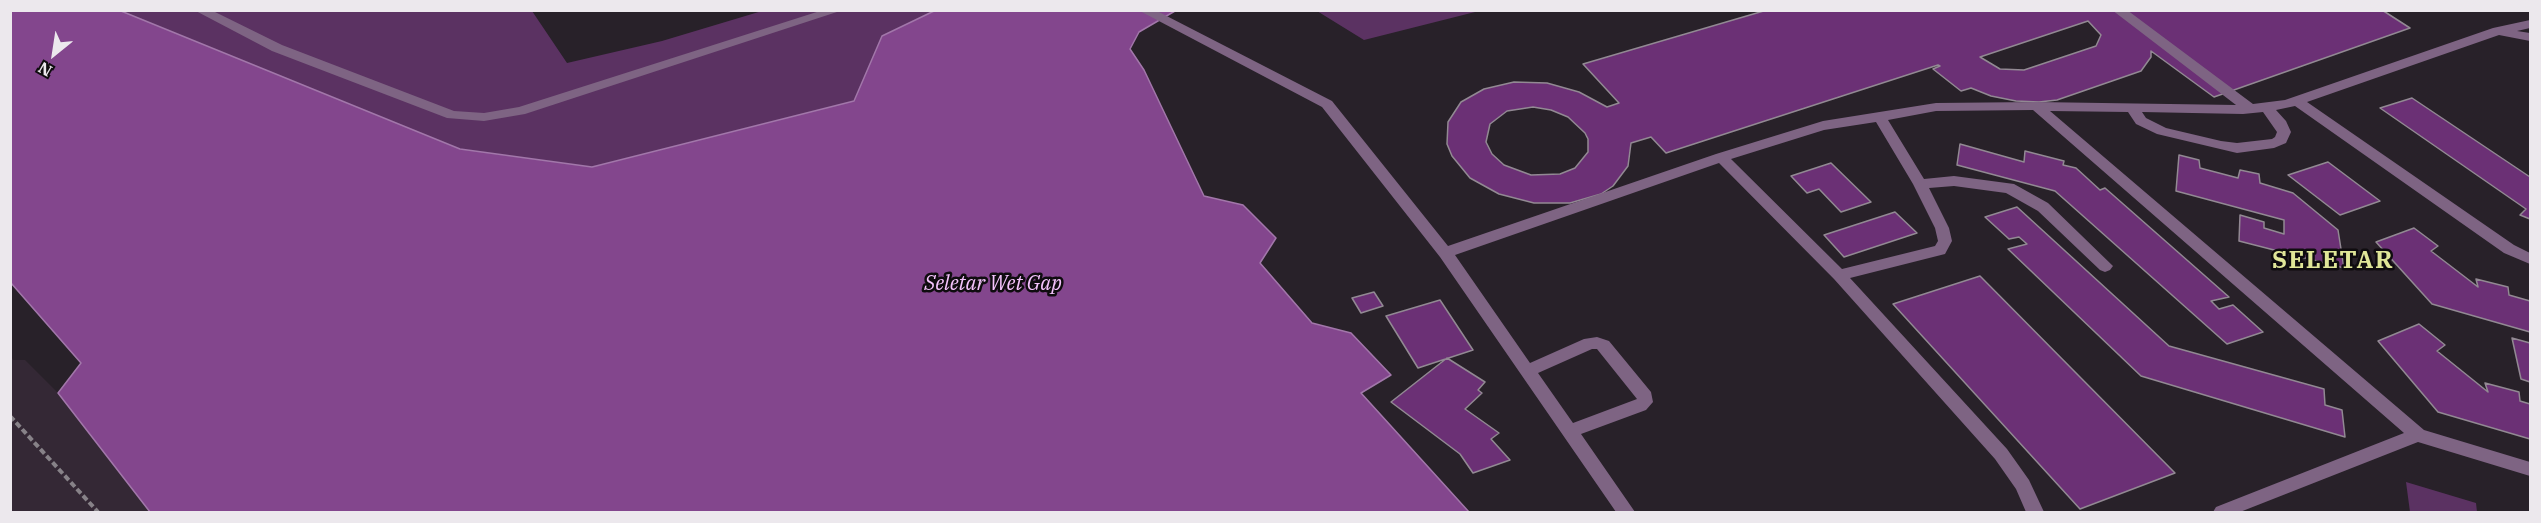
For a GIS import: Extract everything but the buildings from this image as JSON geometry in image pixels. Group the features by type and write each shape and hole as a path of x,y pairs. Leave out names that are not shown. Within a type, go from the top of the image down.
{"lane":[{"path":"200,10 278,48 452,115 484,117 520,111 837,10"},
{"path":"1144,10 1327,104 1444,253 1626,513"},
{"path":"2118,10 2250,109"},
{"path":"1444,253 1721,157 1823,126 1936,107 2250,109 2266,107 2296,100 2497,31 2530,24"},
{"path":"2497,31 2530,37"},
{"path":"2296,100 2509,249 2530,259"},
{"path":"2036,106 2418,435 2530,469"},
{"path":"2132,108 2141,121 2162,131 2237,148 2281,140 2284,132 2281,124 2266,107"},
{"path":"1839,275 1940,250 1945,241 1942,228 1920,184 1879,116"},
{"path":"1721,157 1839,275 2001,453 2023,485 2030,511"},
{"path":"1920,184 1954,181 2009,189 2043,207 2105,266"},
{"path":"1527,372 1590,343 1597,343 1603,345 1645,397 1645,402 1640,405 1569,431"},
{"path":"2222,513 2418,435"}],"path":[{"path":"10,416 98,513"}],"shaded area":[{"path":"121,11 532,11 567,63 662,41 762,11 934,11 882,36 854,101 592,167 460,149"},
{"path":"1317,11 1479,11 1364,40"},
{"path":"10,354 13,360 25,360 58,393 150,512 11,512"},
{"path":"2406,482 2476,503 2477,512 2410,512"}],"water":[{"name":"Seletar Wet Gap","path":"10,11 121,11 460,149 592,167 854,101 882,36 934,11 1175,11 1139,32 1130,49 1144,70 1204,196 1243,205 1276,238 1260,263 1312,323 1351,333 1391,375 1361,393 1469,512 150,512 58,393 81,363 11,283"}],"district":[{"name":"SELETAR","path":"2333,261"}]}
